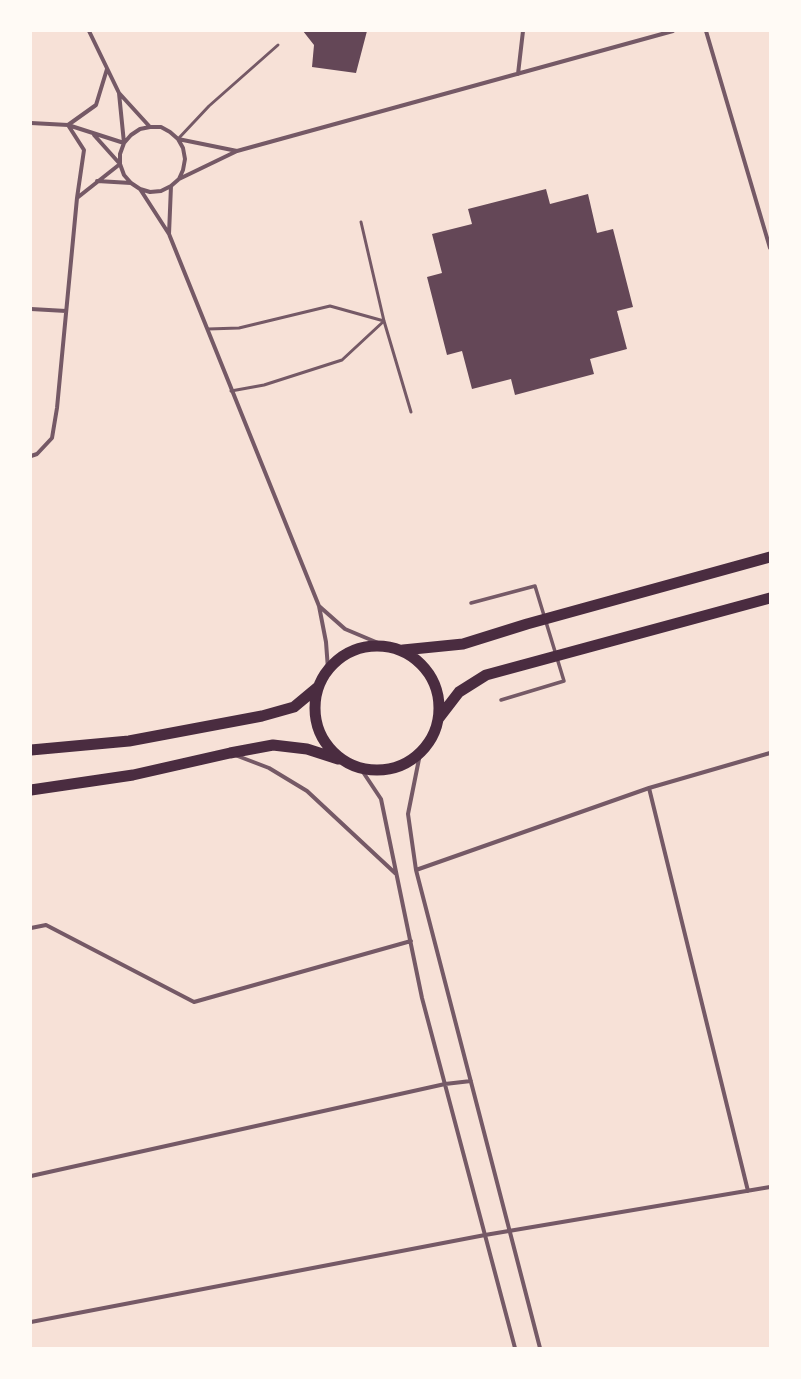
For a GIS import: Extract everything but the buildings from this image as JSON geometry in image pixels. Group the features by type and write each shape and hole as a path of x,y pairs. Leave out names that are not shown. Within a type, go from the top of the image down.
{"highway":[{"path":"342,760 327,746 318,728 314,707 318,687 328,669 343,655 362,647 383,645 403,650 463,644 527,624 770,557"},
{"path":"31,790 133,775 230,753 274,745 307,749 342,760 361,769 384,769 402,765 420,754 432,738 439,718 459,692 486,675 770,598"},
{"path":"403,650 420,662 433,678 439,698 439,718"},
{"path":"31,750 129,741 262,716 294,707 318,687"}],"street":[{"path":"89,31 119,93 150,127"},
{"path":"518,74 523,31"},
{"path":"178,179 237,151 673,31"},
{"path":"706,31 770,248"},
{"path":"68,125 96,105 107,69"},
{"path":"119,93 124,143"},
{"path":"31,123 68,125 124,143"},
{"path":"31,456 37,454 52,438 77,198 84,150 68,125"},
{"path":"140,189 156,191 171,186 184,170 185,159 183,148 178,139 161,127 140,129 131,135 124,143 120,154 120,164 124,175 131,183 140,189 169,234 231,391 319,606 326,642 328,669"},
{"path":"93,133 120,164"},
{"path":"178,139 237,151"},
{"path":"77,198 120,164"},
{"path":"97,181 131,183"},
{"path":"169,234 171,186"},
{"path":"31,309 66,311"},
{"path":"471,604 535,586 564,681 501,700"},
{"path":"319,606 344,629 383,645"},
{"path":"230,753 269,768 307,791 395,873"},
{"path":"416,870 648,788 770,753"},
{"path":"420,754 408,814 416,870 540,1348"},
{"path":"361,769 381,799 395,873 411,941 422,998 516,1348"},
{"path":"648,788 748,1191"},
{"path":"31,928 46,925 194,1002 411,941"},
{"path":"31,1176 445,1084 471,1081"},
{"path":"31,1322 485,1235 770,1188"}],"lane":[{"path":"178,139 209,106 278,44"},
{"path":"360,222 384,321 411,412"},
{"path":"208,330 239,328 330,306 384,321"},
{"path":"231,391 264,385 342,360 384,321"}]}
